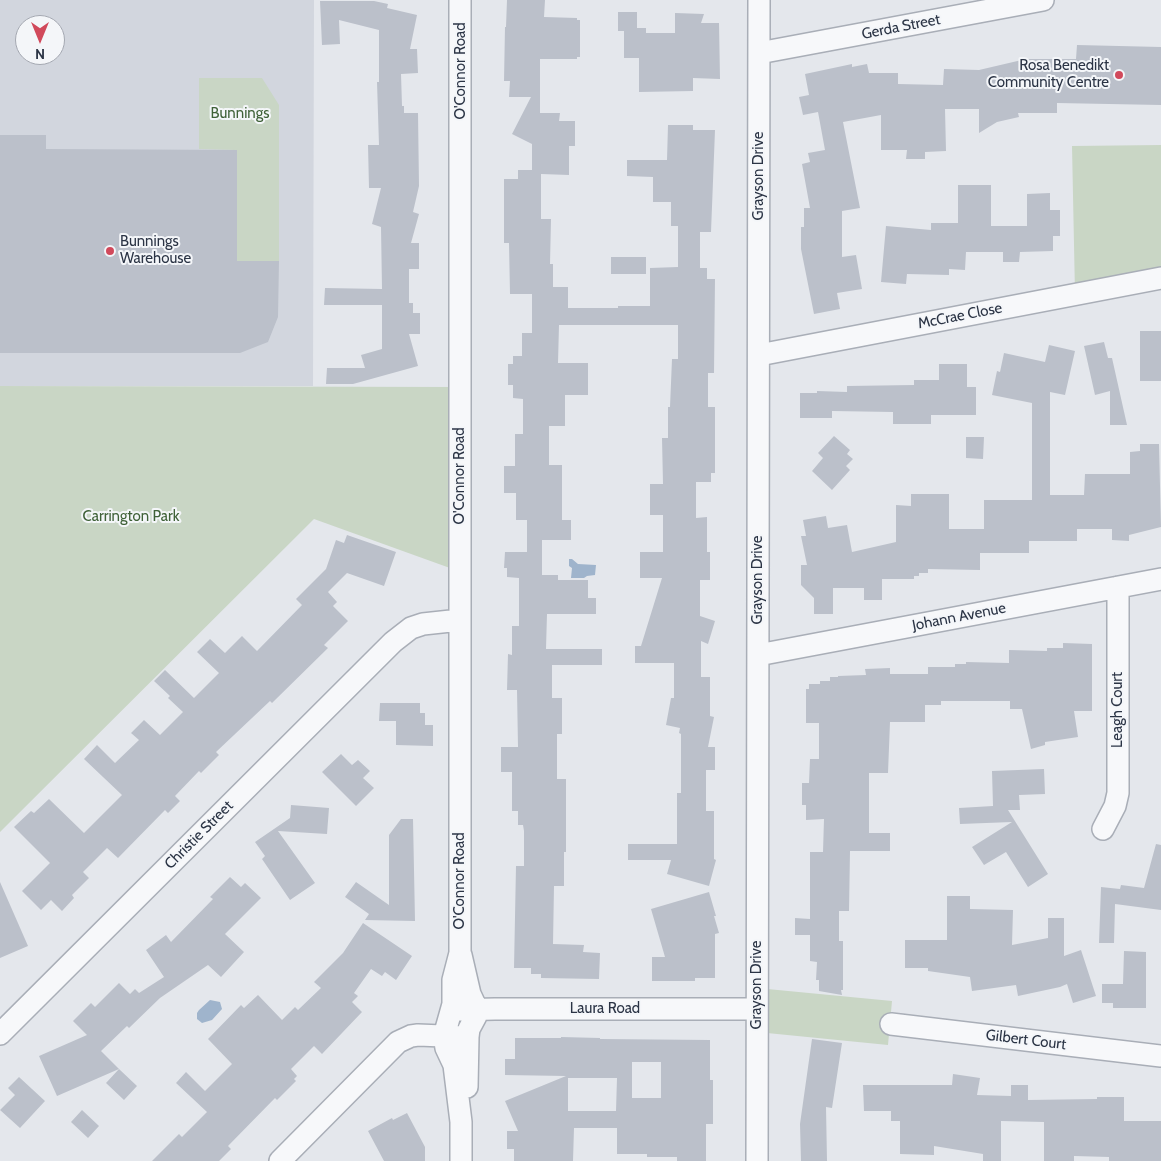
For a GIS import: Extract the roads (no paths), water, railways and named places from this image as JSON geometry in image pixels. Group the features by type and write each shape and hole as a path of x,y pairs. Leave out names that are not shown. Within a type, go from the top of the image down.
{"street":[{"name":"O'Connor Road","path":"460,0 460,953 470,994 477,1009"},
{"name":"Grayson Drive","path":"757,1161 759,0"},
{"name":"Gerda Street","path":"759,53 1043,0"},
{"name":"McCrae Close","path":"759,355 1161,278"},
{"name":"Johann Avenue","path":"758,655 1161,579"},
{"name":"Leagh Court","path":"1103,829 1115,806 1118,793 1118,587"},
{"name":"Christie Street","path":"0,1034 382,652 411,628 423,624 460,629"},
{"name":"O'Connor Road","path":"444,1036 452,1010 453,980 460,953"},
{"path":"460,1161 461,1122 468,1082 468,1037 477,1009"},
{"name":"Laura Road","path":"452,1010 757,1009"},
{"name":"Gilbert Court","path":"891,1024 1161,1056"},
{"path":"280,1161 398,1042 418,1035 468,1037"},
{"path":"444,1036 446,1048 454,1065 461,1122"}],"water":[{"path":"569,559 578,564 596,565 595,575 584,578 571,578 572,568 569,566"},
{"path":"210,1000 220,1002 222,1009 212,1020 202,1023 197,1019 197,1013"}],"place":[{"name":"Rosa Benedikt Community Centre","path":"1119,75"},
{"name":"Bunnings Warehouse","path":"110,251"}],"park label":[{"name":"Bunnings","path":"240,114"},
{"name":"Carrington Park","path":"131,517"}]}
